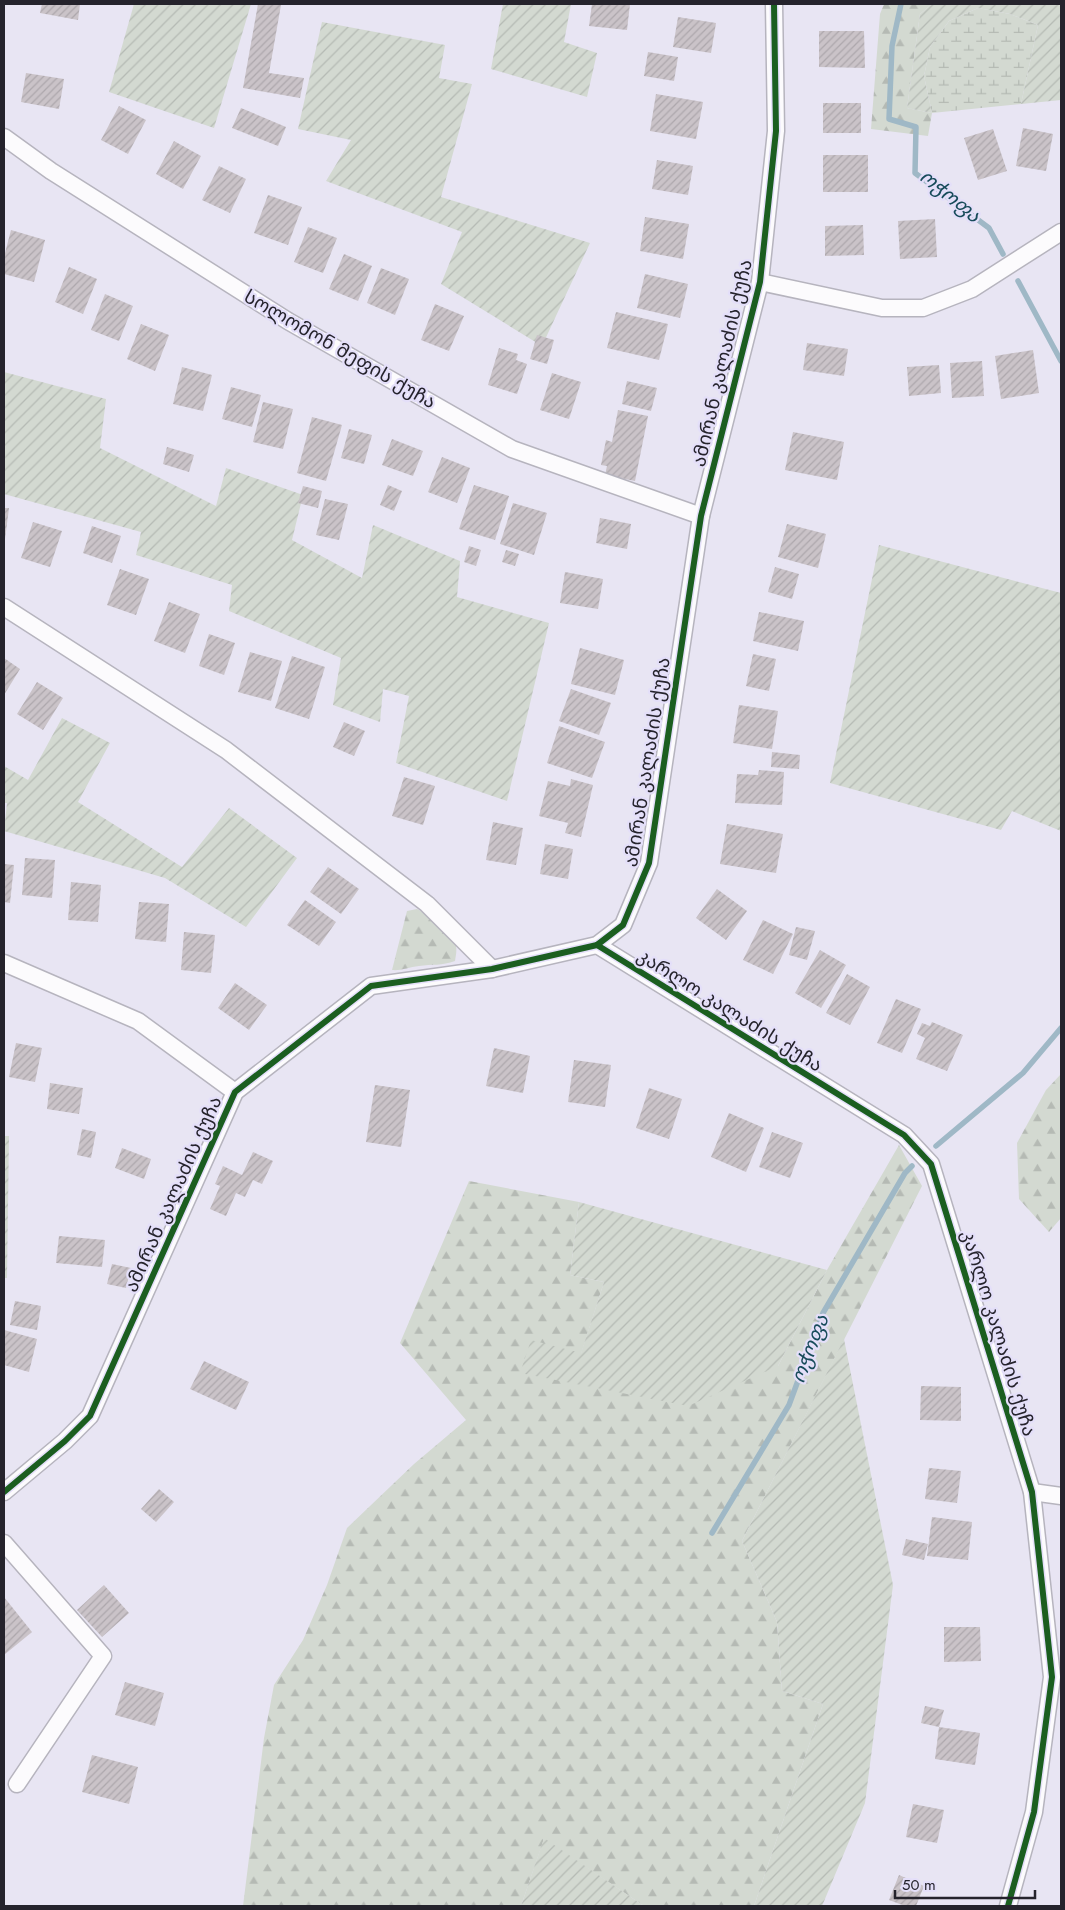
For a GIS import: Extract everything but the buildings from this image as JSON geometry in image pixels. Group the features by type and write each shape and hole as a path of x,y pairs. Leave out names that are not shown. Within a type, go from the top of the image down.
{"street":[{"name":"ამირან კალაძის ქუჩა","path":"4,1492 65,1441 90,1416 235,1092 371,986 492,969 597,945 623,925 649,863 701,516 760,282 776,131 774,4"},
{"name":"სოლომონ მეფის ქუჩა","path":"4,136 51,171 288,321 512,449 701,516"},
{"path":"760,282 882,308 923,308 972,289 1061,232"},
{"path":"4,607 226,750 427,904 492,969"},
{"name":"კარლო კალაძის ქუჩა","path":"597,945 904,1135 931,1164 1032,1492 1052,1676 1034,1812 1008,1906"},
{"path":"4,963 138,1021 235,1092"},
{"path":"1032,1492 1061,1496"},
{"path":"4,1543 102,1656 17,1784"}],"green space":[{"path":"134,4 251,4 214,128 109,92"},
{"path":"503,4 571,4 564,42 597,53 587,97 491,69"},
{"path":"884,4 932,4 920,14 907,108 932,113 928,136 871,129 880,14"},
{"path":"932,4 1061,4 1061,100 1021,104 1038,25 1010,14 978,8 949,21 930,47 924,76 932,113 907,108 920,14"},
{"path":"978,8 1010,14 1038,25 1021,104 932,113 924,76 930,47 949,21"},
{"path":"322,22 445,45 439,78 472,84 441,197 590,243 542,346 441,284 462,232 326,181 351,140 298,129"},
{"path":"4,372 106,399 100,448 216,506 226,468 303,495 292,540 362,578 373,525 460,561 457,597 549,623 507,801 396,763 409,696 383,689 380,722 333,705 341,658 229,611 232,585 136,555 141,532 4,494"},
{"path":"879,545 1061,593 1061,831 1012,811 1001,830 830,783"},
{"path":"62,718 110,743 78,802 182,867 229,808 297,858 246,927 165,878 4,831 7,803 4,803 4,766 28,780"},
{"path":"417,909 448,932 456,946 455,961 392,970 407,911"},
{"path":"1061,1074 1061,1218 1049,1232 1019,1199 1017,1143 1046,1090"},
{"path":"4,1136 9,1136 7,1278 4,1278"},
{"path":"899,1145 922,1186 742,1541 777,1622 782,1691 823,1704 754,1906 644,1906 544,1839 521,1906 243,1906 264,1738 274,1685 303,1640 327,1585 347,1528 414,1464 466,1420 400,1343 469,1181 579,1202 570,1275 604,1282 581,1354 521,1373 778,1366 827,1270"},
{"path":"579,1202 827,1270 778,1366 688,1406 520,1373 531,1340 581,1353 604,1282 570,1275"},
{"path":"844,1339 893,1585 865,1803 822,1906 754,1906 823,1704 782,1691 777,1622 742,1541"},
{"path":"544,1838 644,1906 521,1906"}],"waterway":[{"name":"ოჭოფა","path":"901,4 892,46 889,119 916,127 915,173 989,228 1003,254"},
{"name":"ოჭოფა","path":"1018,281 1061,361"},
{"name":"ოჭოფა","path":"936,1146 1023,1073 1061,1028"},
{"name":"ოჭოფა","path":"712,1533 789,1405 823,1313 905,1173 912,1166"}],"cycle path":[{"path":"4,1492 65,1441 90,1416 235,1092 371,986 492,969 597,945 623,925 649,863 701,516 760,282 776,131 774,4"},
{"path":"597,945 904,1135 931,1164 1032,1492 1052,1677 1034,1812 1008,1906"}]}
